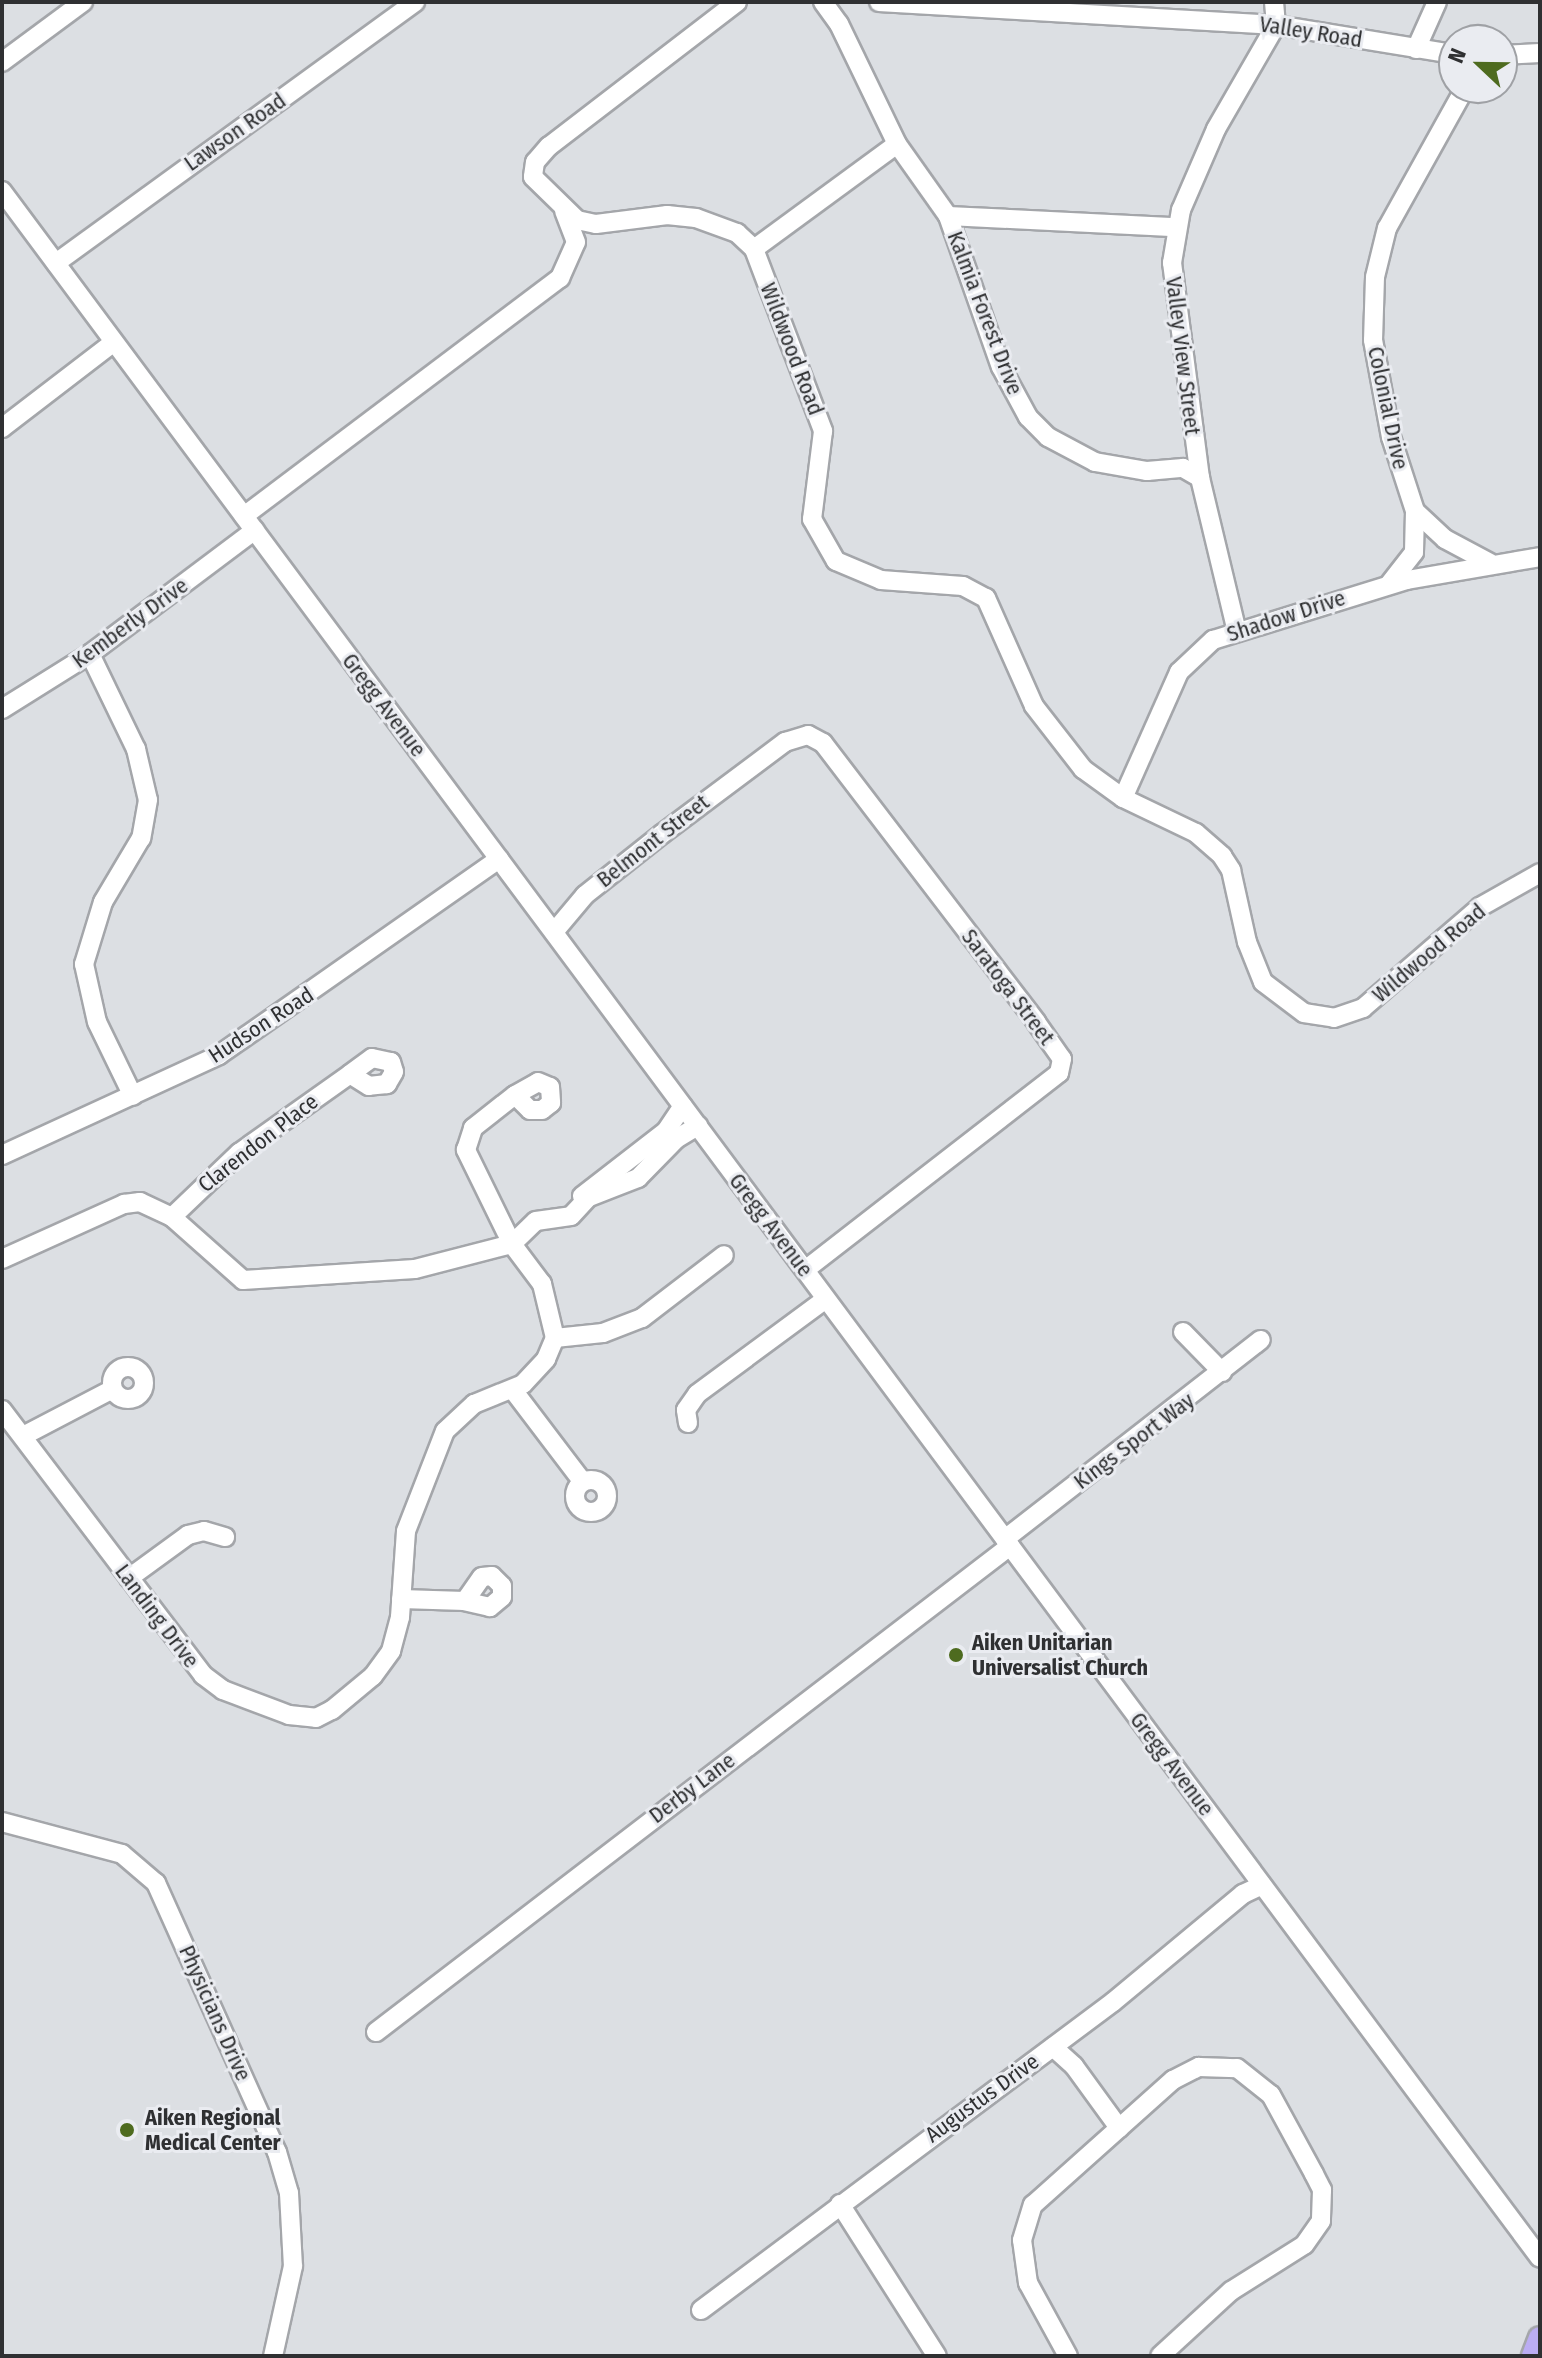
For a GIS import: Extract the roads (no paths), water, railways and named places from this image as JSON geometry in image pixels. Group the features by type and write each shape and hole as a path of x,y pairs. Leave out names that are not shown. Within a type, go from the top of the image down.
{"main road":[{"path":"1533,2356 1540,2338"}],"street":[{"path":"2,62 83,2"},
{"name":"Lawson Road","path":"56,263 415,2"},
{"path":"249,523 560,278 576,242 562,209 533,177 539,156 737,2"},
{"path":"824,3 847,2"},
{"name":"Valley Road","path":"879,2 980,3 1276,25 1438,52"},
{"path":"1274,2 1276,25"},
{"path":"1416,49 1437,2"},
{"name":"Kalmia Forest Drive","path":"824,3 897,144 948,216 1001,367 1037,427 1095,462 1147,471 1183,468 1200,478"},
{"name":"Valley View Street","path":"1237,632 1200,478 1174,296 1176,227 1216,129 1276,25"},
{"path":"1518,54 1540,53"},
{"name":"Colonial Drive","path":"1415,511 1379,382 1373,340 1375,277 1395,208 1456,104"},
{"path":"562,209 596,224 667,215 696,218 737,233 754,249 897,144"},
{"name":"Gregg Avenue","path":"2,191 1540,2258"},
{"path":"948,216 1176,227"},
{"name":"Wildwood Road","path":"754,249 823,431 812,519 821,540 836,561 857,572 881,580 963,586 986,598 1043,721 1083,769 1123,798 1215,847 1231,870 1247,942 1263,982 1283,1002 1315,1017 1334,1018 1363,1008 1480,907 1540,873"},
{"path":"2,428 114,342"},
{"path":"1415,511 1445,539 1490,563"},
{"path":"1388,585 1414,552 1415,511"},
{"name":"Kemberly Drive","path":"2,709 90,654 249,523"},
{"name":"Shadow Drive","path":"1123,798 1185,662 1203,646 1237,632 1388,585 1490,563 1540,557"},
{"path":"90,654 136,749 148,800 141,838 103,902 84,964 97,1022 133,1096"},
{"name":"Saratoga Street","path":"761,759 801,735 823,743 1036,1022 1062,1064 1049,1081 805,1270"},
{"name":"Belmont Street","path":"554,932 585,895 761,759"},
{"name":"Hudson Road","path":"2,1155 219,1055 499,859"},
{"name":"Clarendon Place","path":"172,1217 239,1153 350,1074"},
{"path":"515,1095 476,1124 466,1150 512,1244 542,1284 555,1338 593,1335 642,1318 724,1255"},
{"path":"571,1216 584,1190 666,1131 683,1106"},
{"path":"2,1259 124,1204 149,1204 172,1217 233,1276 253,1282 415,1269 512,1244 536,1221 571,1216 589,1197 638,1178 676,1139 698,1126"},
{"path":"688,1423 686,1410 697,1394 826,1299"},
{"path":"1183,1332 1222,1372"},
{"name":"Landing Drive","path":"2,1410 212,1683 302,1717 332,1710 373,1676 391,1651 401,1599 400,1557 406,1531 445,1431 474,1404 513,1390 539,1368 555,1338"},
{"name":"Kings Sport Way","path":"1007,1543 1261,1340"},
{"path":"23,1436 111,1390"},
{"path":"513,1390 582,1481"},
{"path":"129,1578 188,1535 204,1531 225,1537"},
{"name":"Derby Lane","path":"376,2032 1007,1543"},
{"path":"401,1599 465,1601"},
{"name":"Physicians Drive","path":"2,1822 122,1854 156,1883 277,2152 289,2193 293,2266 273,2356"},
{"name":"Augustus Drive","path":"701,2310 1053,2047 1243,1894 1262,1885"},
{"path":"1053,2047 1074,2066 1119,2128"},
{"path":"1068,2356 1028,2283 1022,2255 1024,2228 1040,2195 1173,2080 1199,2067 1237,2068 1255,2078 1271,2095 1322,2190 1324,2211 1311,2238 1273,2269 1231,2291 1160,2356"},
{"path":"840,2204 933,2355"}],"place":[{"name":"Aiken Unitarian Universalist Church","path":"956,1655"},
{"name":"Aiken Regional Medical Center","path":"127,2130"}]}
